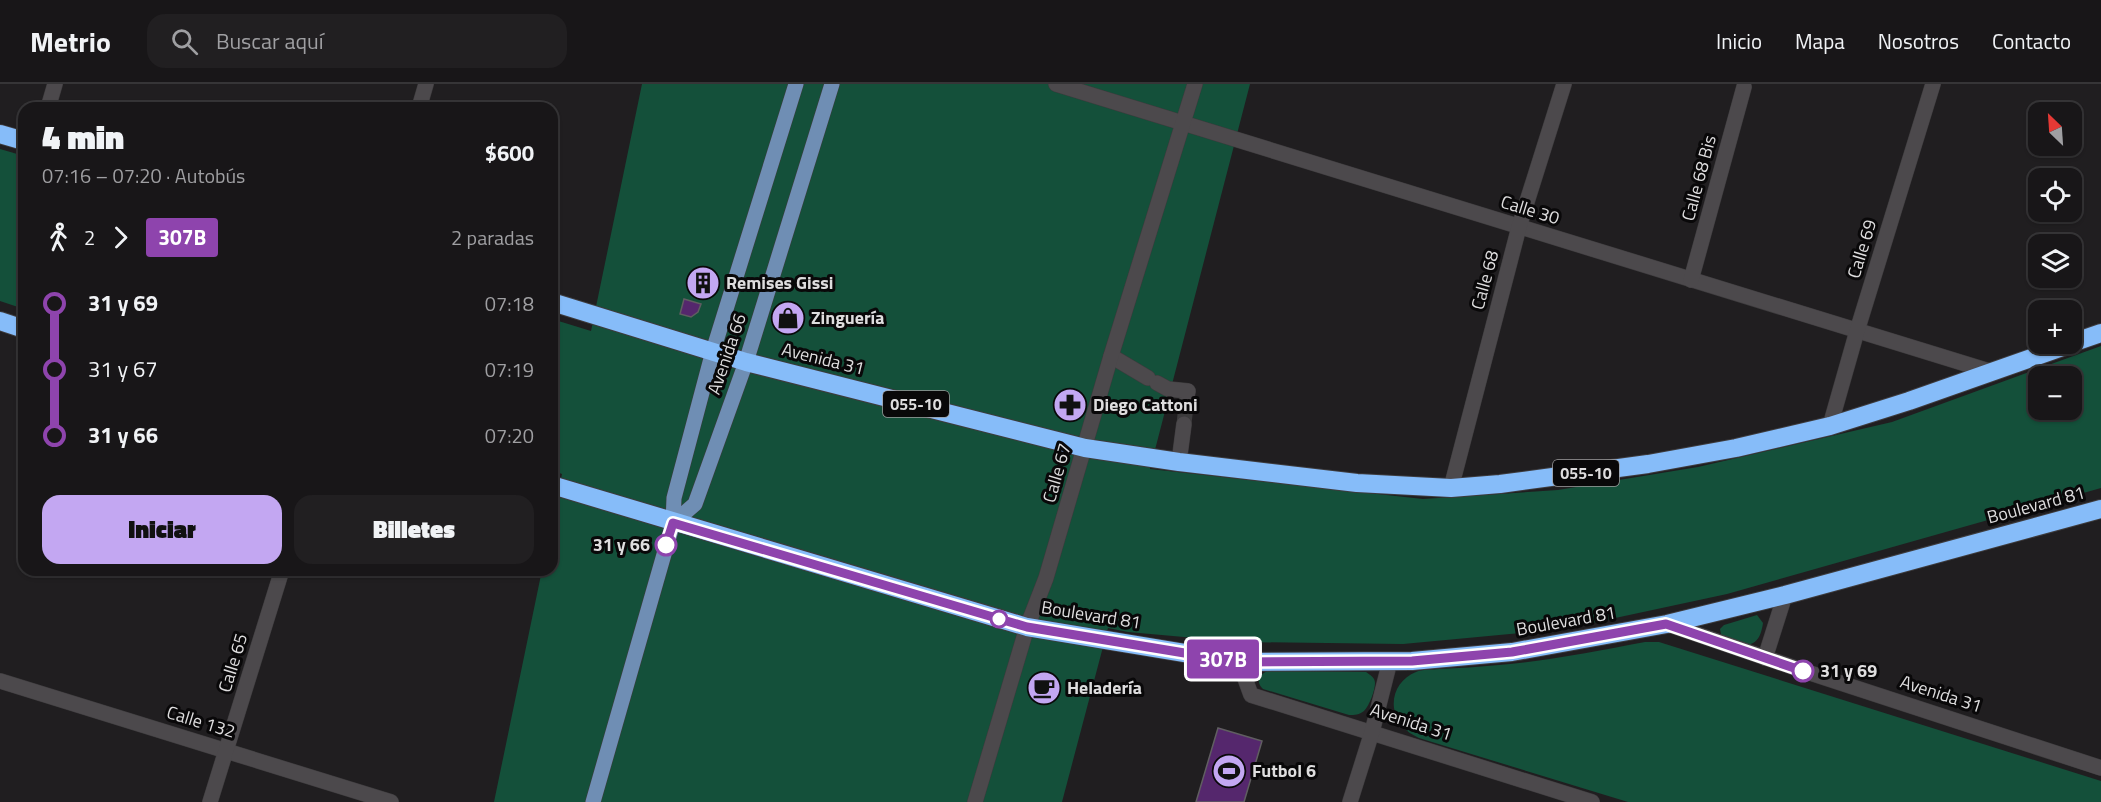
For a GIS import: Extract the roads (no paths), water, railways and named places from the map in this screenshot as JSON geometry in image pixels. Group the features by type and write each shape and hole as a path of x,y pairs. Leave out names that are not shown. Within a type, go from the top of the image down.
{"highway":[{"path":"0,134 18,139"},
{"name":"Avenida 31","path":"558,304 746,362 1085,447"},
{"path":"0,321 18,327"},
{"name":"055-10","path":"2082,339 2101,333"},
{"name":"055-10","path":"1085,447 1179,462 1357,483 1450,488 1500,484 1648,464 1736,448 1830,426 2041,354"},
{"path":"558,487 637,509 673,523 1027,627"},
{"name":"Boulevard 81","path":"1027,627 1239,662 1412,661 1512,652 1666,624 1785,596 2101,509"}],"main road":[{"name":"Avenida 66","path":"593,802 673,523 674,498 713,351 796,84"},
{"name":"Avenida 66","path":"673,523 695,504 746,362 832,84"}],"street":[{"path":"50,102 55,84"},
{"path":"421,102 426,84"},
{"name":"Calle 30","path":"1056,84 1992,372"},
{"name":"Calle 67","path":"975,802 1027,627 1046,578 1111,356 1195,84"},
{"name":"Calle 68","path":"1450,488 1520,227 1564,84"},
{"name":"Calle 69","path":"1830,426 1933,84"},
{"name":"Calle 68 Bis","path":"1691,280 1744,87"},
{"path":"1111,356 1167,389 1188,391 1187,396"},
{"path":"1179,462 1184,424"},
{"name":"Calle 65","path":"210,802 280,576"},
{"path":"1765,658 1785,596"},
{"name":"Avenida 31","path":"1666,624 2101,767"},
{"path":"1350,802 1372,732 1390,661"},
{"name":"Avenida 31","path":"1239,662 1251,695 1592,802"},
{"name":"Calle 132","path":"0,681 391,802"}],"tunnel":[{"path":"1184,424 1187,396"}],"place":[{"name":"Remises Gissi","path":"703,283"},
{"name":"Zinguería","path":"788,318"},
{"name":"Diego Cattoni","path":"1070,405"},
{"name":"31 y 66","path":"666,545"},
{"name":"31 y 69","path":"1803,671"},
{"name":"Heladería","path":"1044,688"},
{"name":"Futbol 6","path":"1229,771"}]}
